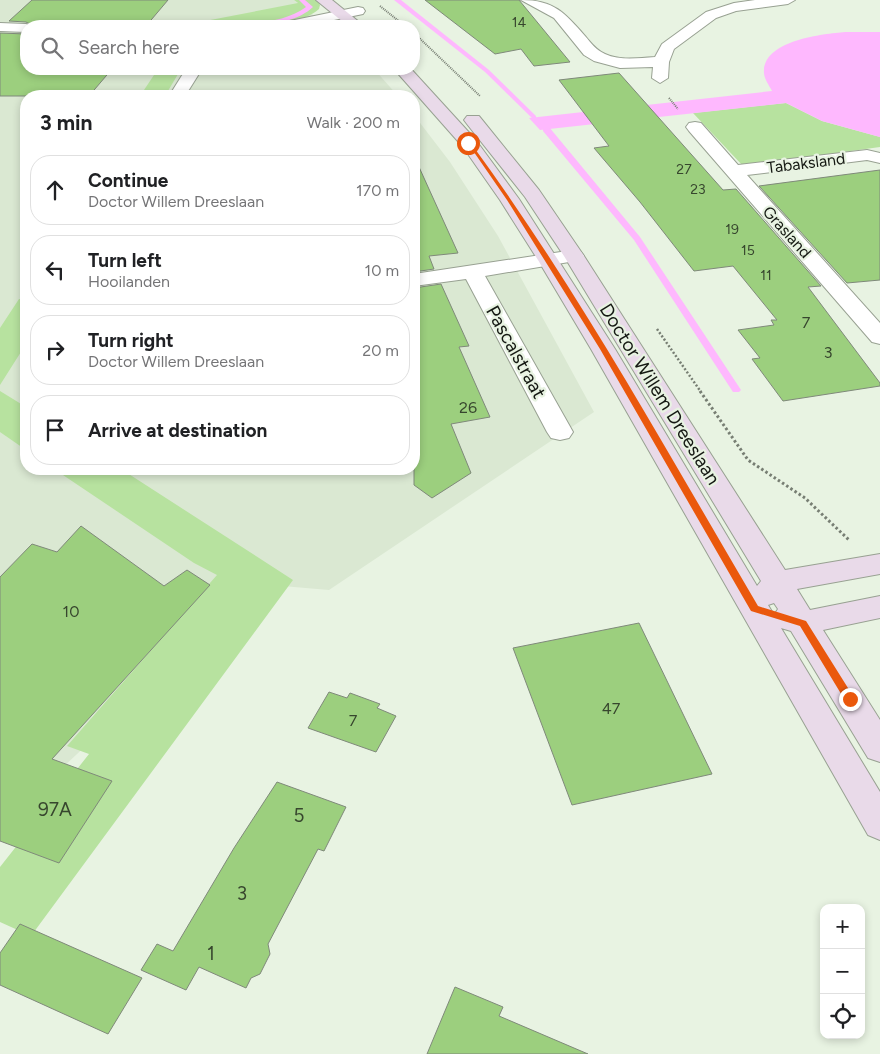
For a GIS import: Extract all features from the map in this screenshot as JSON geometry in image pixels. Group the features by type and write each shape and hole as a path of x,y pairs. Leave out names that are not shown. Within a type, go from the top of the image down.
{"main road":[{"path":"323,0 355,16"},
{"name":"Doctor Willem Dreeslaan","path":"420,75 509,200 603,349 880,824"},
{"name":"Doctor Willem Dreeslaan","path":"461,106 532,194 574,256 880,748"},
{"path":"875,565 777,582 754,609 803,623 880,607"}],"street":[{"path":"528,0 558,15 590,52 600,58 620,63 662,62"},
{"path":"660,78 662,62 667,47 673,40 711,14 734,7 788,0"},
{"path":"327,20 355,16"},
{"path":"341,20 355,16"},
{"path":"0,27 20,28"},
{"path":"180,90 190,75"},
{"name":"Grasland","path":"695,127 880,337"},
{"name":"Tabaksland","path":"733,171 867,155 880,158"},
{"path":"420,279 574,256"},
{"name":"Pascalstraat","path":"472,271 560,432"},
{"path":"855,307 880,305"}],"path":[{"path":"376,3 397,20"},
{"path":"420,39 482,98"},
{"name":"Doctor Willem Dreeslaan","path":"655,326 748,460 806,498 875,565"}],"shaded area":[{"path":"0,0 294,0 319,20 20,20 20,75 379,75 393,90 20,90 20,475 420,475 420,123 450,162 498,236 594,412 329,590 259,584 0,826"},
{"path":"845,32 880,32 880,137 822,121 786,103 540,130 529,118 772,91 765,79 764,70 767,60 774,52 797,40"}],"green space":[{"path":"294,0 317,0 320,5 319,9 297,20 210,20 298,3"},
{"path":"154,75 177,75 169,90 144,90"},
{"path":"786,103 822,121 880,137 880,147 743,166 693,113"},
{"path":"19,299 20,353 0,385 0,328"},
{"path":"0,391 20,403 20,446 0,432"},
{"path":"63,475 130,475 293,580 31,936 0,922 0,867 89,754 67,746 217,575 194,563"}],"building":[{"path":"32,0 168,0 151,20 9,21"},
{"path":"425,0 519,0 570,62 534,66 521,49 495,54"},
{"path":"0,33 20,34 20,75 107,75 94,90 20,90 20,96 0,96"},
{"path":"619,73 723,190 736,189 821,286 808,287 880,383 880,386 783,401 752,359 760,358 738,330 774,325 771,320 777,320 733,266 694,271 640,202 594,148 609,146 559,80"},
{"path":"420,169 458,253 429,256 434,269 420,271"},
{"path":"880,170 880,280 847,283 759,186"},
{"path":"441,284 469,346 459,347 490,417 451,424 471,473 432,498 414,485 414,475 420,475 420,287"},
{"path":"81,526 164,586 187,570 210,585 52,759 112,781 59,863 0,841 0,577 32,544 57,552"},
{"path":"639,623 712,774 572,805 513,648"},
{"path":"329,692 347,698 350,693 380,704 377,708 396,716 376,752 308,728"},
{"path":"277,782 346,807 324,851 318,849 268,944 270,954 260,974 251,978 246,988 199,967 186,990 141,970 157,944 173,951 234,848"},
{"path":"20,924 142,978 108,1034 0,985 0,953"},
{"path":"455,987 503,1007 499,1016 588,1054 427,1054"}],"waterway":[{"path":"280,20 302,13 310,7 302,0"},
{"path":"397,0 487,71 534,117"},
{"path":"546,129 637,239 736,390"}],"route":[{"path":"468,143 509,200 603,349 754,609 803,623 850,699"}]}
